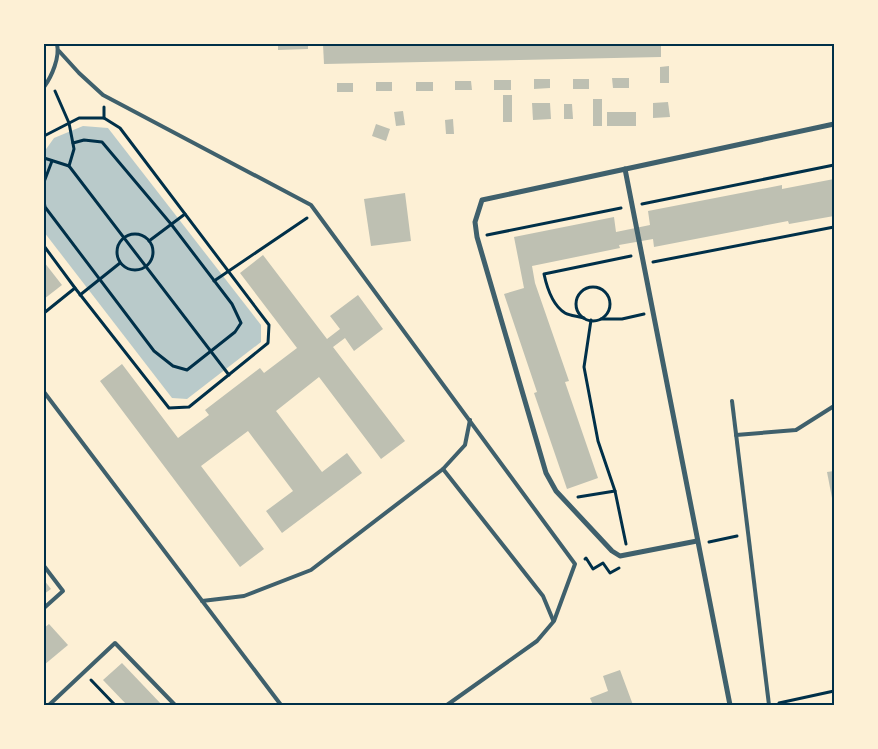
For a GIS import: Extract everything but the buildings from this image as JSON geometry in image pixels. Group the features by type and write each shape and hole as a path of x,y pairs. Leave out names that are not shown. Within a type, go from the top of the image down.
{"street":[{"path":"698,542 620,556 612,551 556,491 546,473 477,237 476,222 482,200 834,124"},
{"path":"625,169 730,705"}],"lane":[{"path":"57,44 59,51 103,95 311,205 575,564 554,621 537,641 447,705"},
{"path":"44,87 50,79 59,51"},
{"path":"44,392 280,705"},
{"path":"732,400 769,705"},
{"path":"736,435 796,430 834,406"},
{"path":"202,601 244,596 311,570 443,469 465,445 470,420"},
{"path":"443,469 543,596 554,621"},
{"path":"44,566 63,591 44,608"},
{"path":"49,705 115,643 174,705"}],"path":[{"path":"50,79 69,123 74,149 69,166"},
{"path":"44,136 79,118 104,118 120,128 268,325 268,343 189,407 169,408 44,246"},
{"path":"44,201 45,207 154,351 174,366 187,370 235,332 241,323 232,304 171,224 102,142 84,140 73,143"},
{"path":"44,158 69,166 229,375"},
{"path":"44,182 52,161"},
{"path":"477,237 834,165"},
{"path":"214,281 316,212"},
{"path":"149,241 185,214"},
{"path":"643,264 834,227"},
{"path":"132,234 142,235 149,241 153,249 152,259 146,266 132,270 120,263 117,257 117,250 119,243 124,238 132,234"},
{"path":"641,254 544,274 548,290 565,313 591,320 622,319 652,312"},
{"path":"80,295 120,263"},
{"path":"584,318 577,309 577,298 584,290 594,287 604,291 610,300 608,311 600,319"},
{"path":"44,313 75,288"},
{"path":"591,320 584,367 598,441 614,492 629,554"},
{"path":"563,499 614,492"},
{"path":"698,542 748,534"},
{"path":"575,564 586,558 593,569 603,563 610,573 621,566"},
{"path":"84,672 116,705"},
{"path":"769,705 834,691"}],"shaded area":[{"path":"83,126 108,128 261,325 261,342 187,399 172,398 44,232 44,152 54,138"}]}
